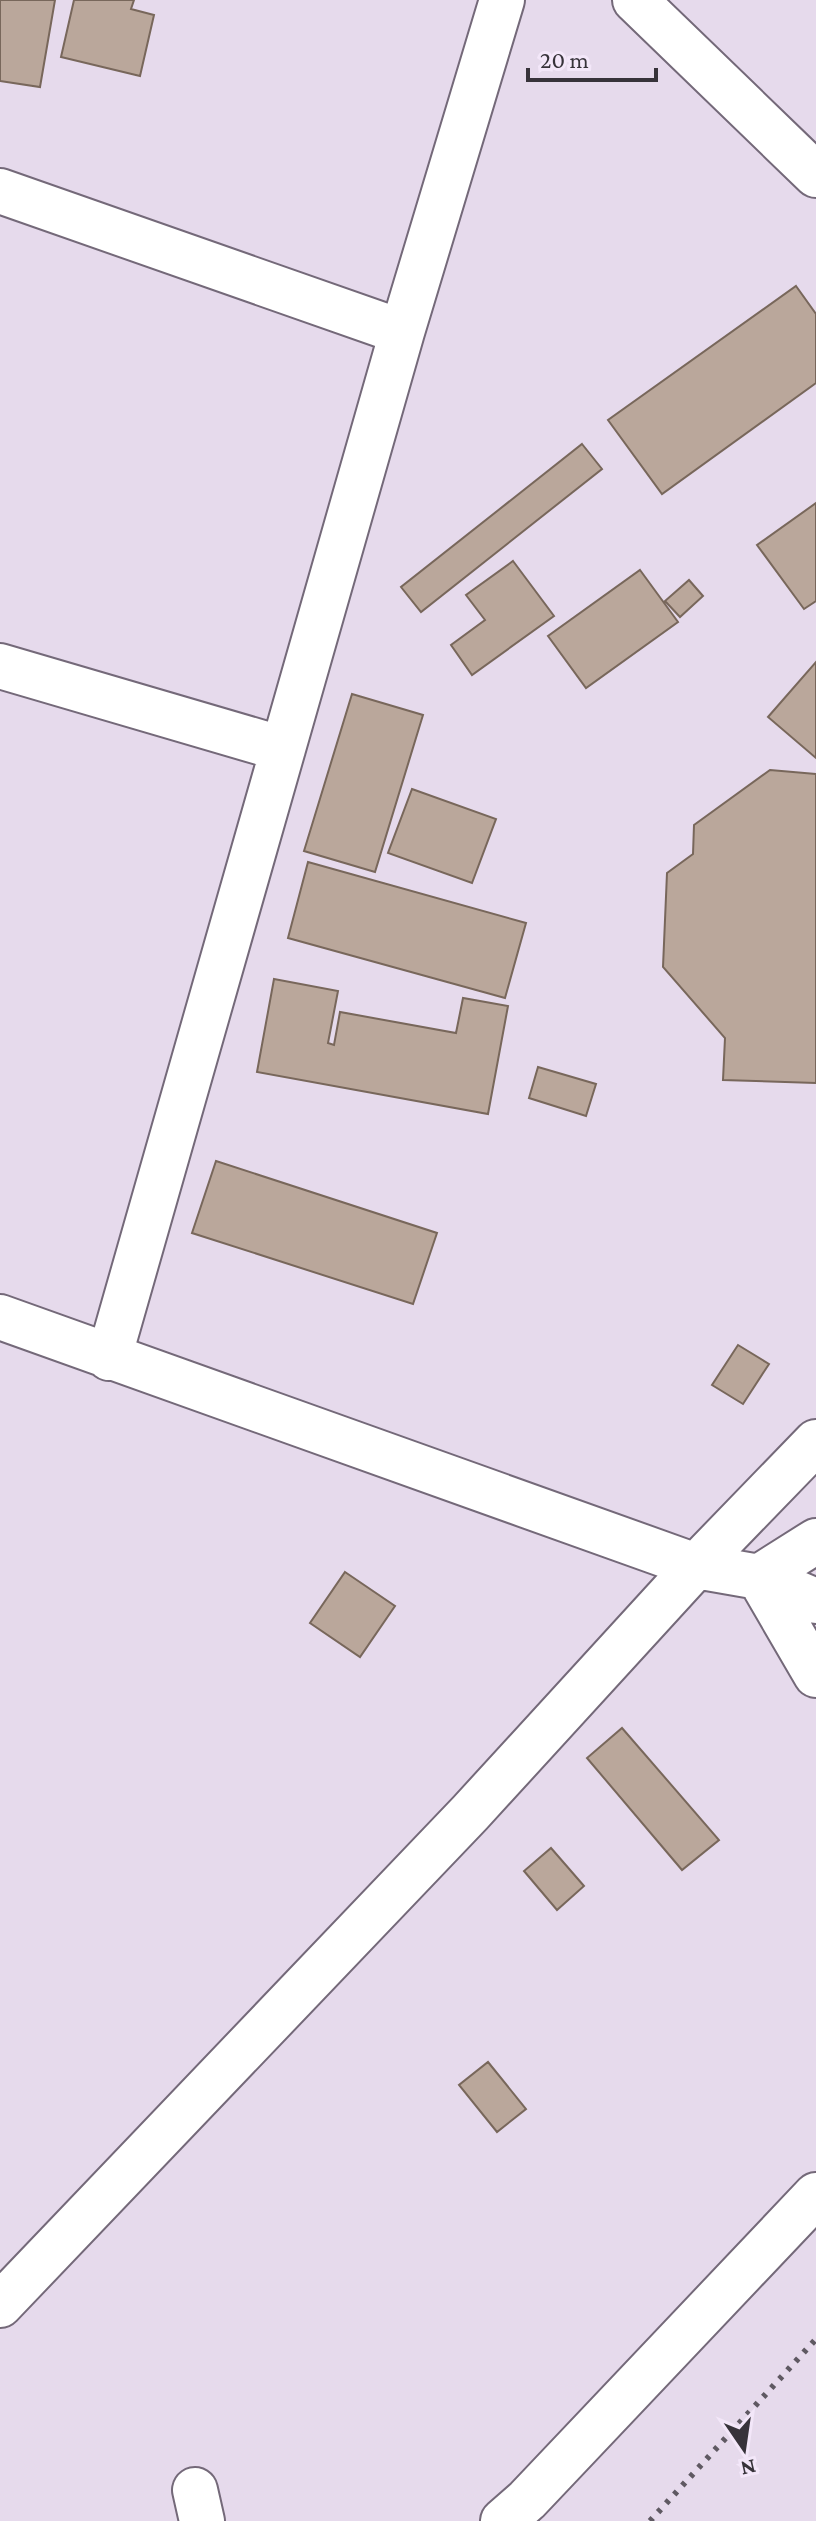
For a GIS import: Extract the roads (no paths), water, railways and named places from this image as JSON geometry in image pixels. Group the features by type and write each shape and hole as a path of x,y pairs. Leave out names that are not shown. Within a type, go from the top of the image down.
{"street":[{"path":"109,1358 402,332 502,0"},
{"path":"635,0 816,175"},
{"path":"0,191 402,332"},
{"path":"0,666 283,749"},
{"path":"0,1317 696,1566 759,1577 816,1601"},
{"path":"0,2305 470,1813 696,1566 816,1442"},
{"path":"759,1577 816,1541"},
{"path":"759,1577 816,1675"},
{"path":"503,2521 527,2500 816,2195"}],"railway":[{"path":"650,2521 816,2339"}]}
